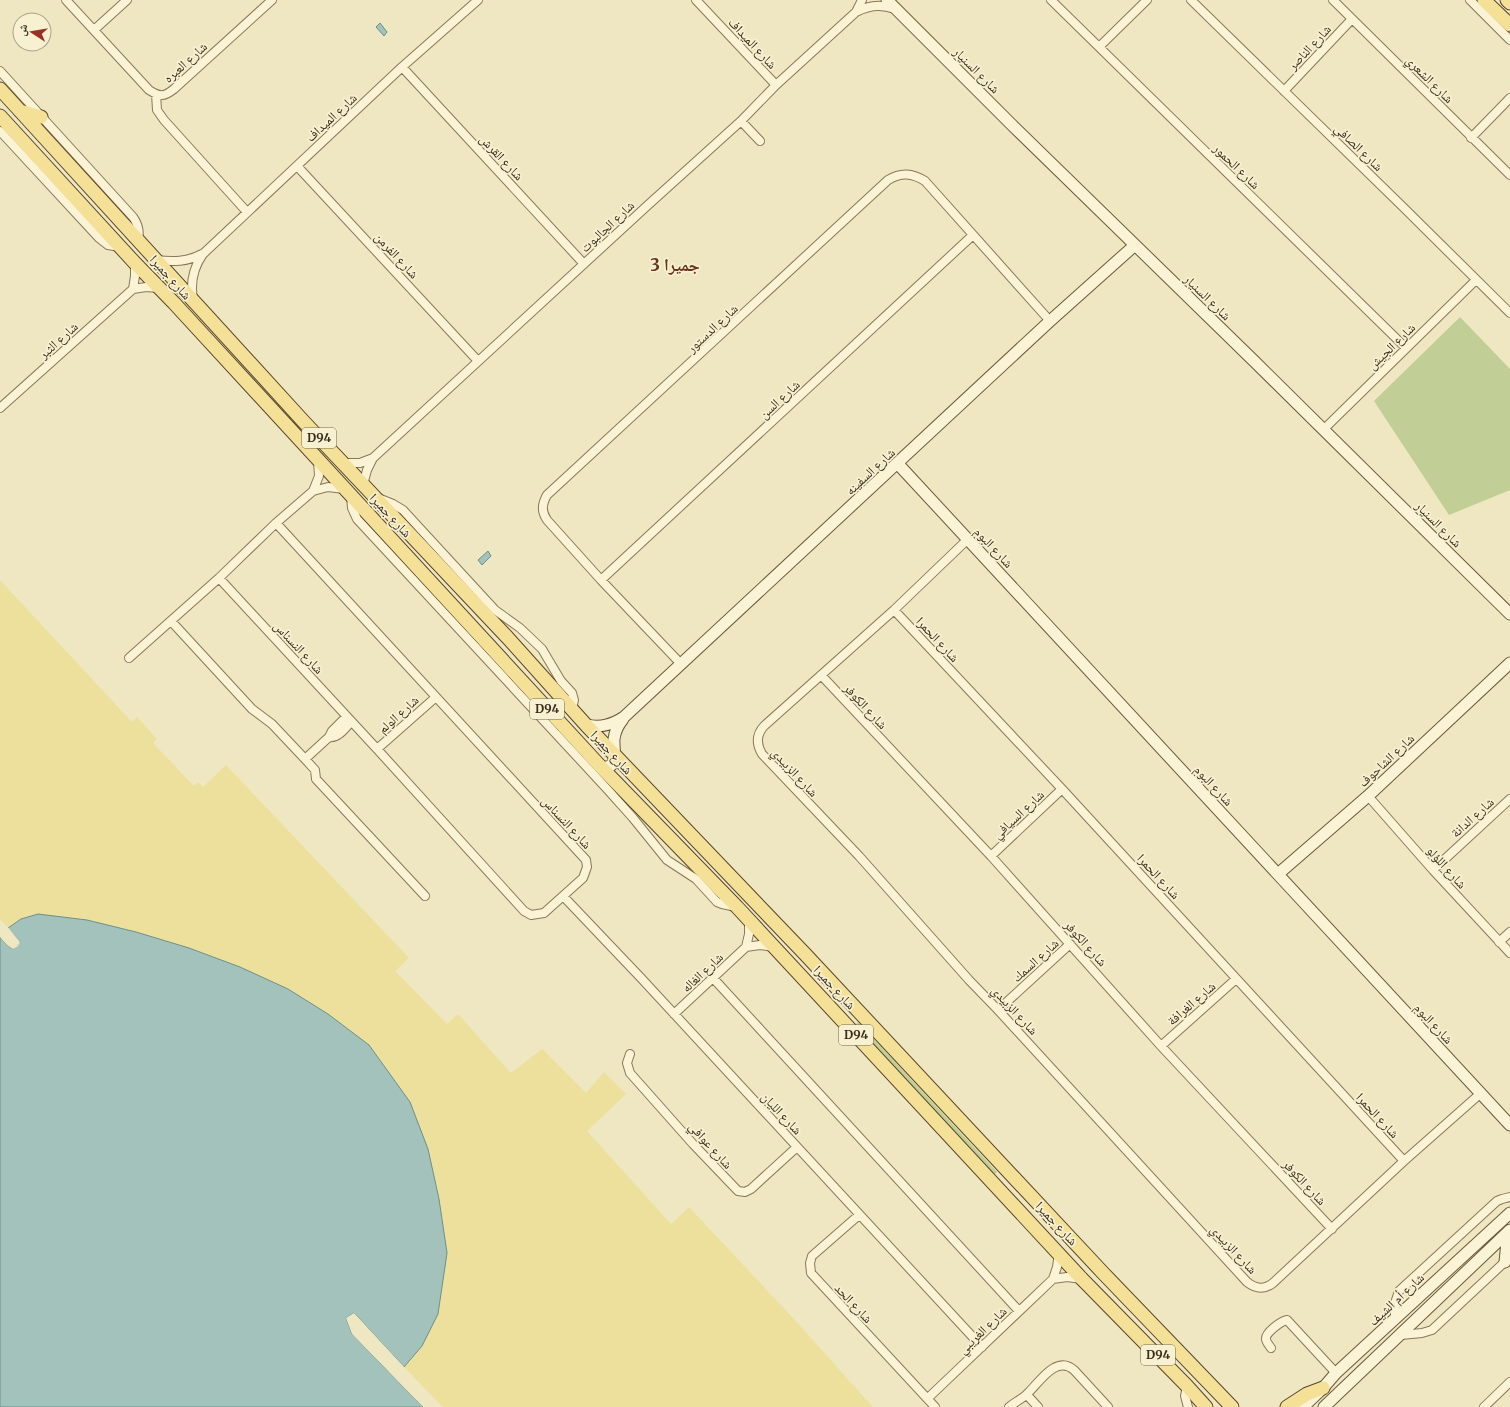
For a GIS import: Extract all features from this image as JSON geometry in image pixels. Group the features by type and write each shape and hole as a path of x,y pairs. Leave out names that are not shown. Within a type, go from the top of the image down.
{"main road":[{"path":"1507,0 1510,3"},
{"path":"1486,1 1486,16"},
{"path":"1486,1 1510,25"},
{"name":"شارع جميرا","path":"0,89 194,302 586,725 1232,1407"},
{"path":"20,111 41,117"},
{"name":"شارع جميرا","path":"0,116 630,799 737,907 1082,1279 1188,1386 1206,1407"},
{"path":"630,799 629,792 632,786 642,784"},
{"path":"1287,1407 1307,1394 1323,1388"}],"street":[{"name":"شارع العبره","path":"66,0 149,90 156,94 166,95 272,0"},
{"path":"94,30 127,0"},
{"name":"شارع الميداف","path":"194,302 192,283 193,273 203,254 402,67 478,0"},
{"name":"شارع الميداف","path":"696,0 776,85"},
{"name":"شارع الجالبوت","path":"856,12 862,0"},
{"name":"شارع السنيار","path":"887,0 1012,125 1510,614"},
{"name":"شارع الحمور","path":"1051,0 1406,348"},
{"path":"1099,47 1147,0"},
{"name":"شارع الصافي","path":"1191,0 1510,313"},
{"name":"شارع الشعري","path":"1333,0 1510,175"},
{"path":"1470,0 1510,40"},
{"name":"شارع الجالبوت","path":"363,485 367,470 374,458 741,121 776,85 856,12 877,6 884,6 897,10"},
{"name":"شارع الناصر","path":"1284,91 1352,18"},
{"name":"شارع القرش","path":"402,67 584,264"},
{"path":"0,71 136,220 139,230 138,240"},
{"path":"156,94 157,110 164,120 247,212"},
{"path":"1471,138 1510,98"},
{"path":"741,121 760,141"},
{"path":"0,131 99,238 108,245 121,247"},
{"name":"شارع الفرمن","path":"297,166 478,361"},
{"name":"شارع الدستور","path":"681,664 601,580 544,516 542,506 547,495 888,180 895,176 911,174 925,181 1050,321"},
{"name":"شارع السن","path":"601,580 973,235"},
{"name":"شارع السفينه","path":"586,725 608,725 624,717 898,464 1050,321 1135,245"},
{"name":"شارع الميداف","path":"156,260 173,262 183,261 203,254"},
{"path":"134,262 135,276 133,289 146,287 159,288"},
{"name":"شارع الجيش","path":"1323,430 1476,280"},
{"name":"شارع الثبر","path":"0,408 133,289"},
{"name":"شارع الجالبوت","path":"343,463 360,463 374,458"},
{"path":"129,658 219,578 313,491 319,476 318,460"},
{"name":"شارع البوم","path":"898,464 1510,1125"},
{"path":"313,491 328,487 348,493 357,519 618,801 667,860 696,879 718,902 737,907"},
{"path":"375,498 387,501 403,510 495,610 520,628 536,643 547,656 561,681 572,693 574,700 572,709"},
{"name":"شارع النسناس","path":"219,578 524,911 531,915 544,913 583,878 586,871 586,860 276,524"},
{"name":"شارع الزبيدي","path":"968,539 894,610 764,726 758,734 757,745 762,754 859,856 969,980 1252,1286 1263,1288 1274,1283 1404,1161 1481,1094"},
{"name":"شارع الحمرا","path":"894,610 1062,789 1404,1161"},
{"path":"171,621 252,709 270,722 304,758 315,770 316,780 425,896"},
{"name":"شارع الشاحوف","path":"1278,874 1368,796 1510,663"},
{"name":"شارع الكوفر","path":"820,675 990,856 1161,1046 1332,1229"},
{"name":"شارع الولم","path":"377,749 436,697"},
{"name":"شارع السفينه","path":"614,754 615,733 624,717"},
{"path":"304,758 329,737 336,736 349,720"},
{"path":"601,767 608,767 611,765 614,760 614,754"},
{"name":"شارع السيافي","path":"990,856 1062,789"},
{"name":"شارع اللؤلو","path":"1368,796 1433,870 1510,953"},
{"name":"شارع الدانة","path":"1433,870 1510,799"},
{"name":"شارع الليان","path":"563,896 982,1347"},
{"path":"748,920 749,934 746,947 760,945 773,947"},
{"path":"1500,942 1510,932"},
{"name":"شارع السمك","path":"998,1010 1070,944"},
{"name":"شارع الغاله","path":"674,1014 746,947"},
{"path":"713,978 1019,1311"},
{"name":"شارع الغرافة","path":"1161,1046 1236,979"},
{"name":"شارع عوافي","path":"630,1054 627,1063 630,1073 738,1192 745,1192 751,1189 797,1147"},
{"path":"1395,1319 1395,1303 1399,1292 1497,1201 1502,1198 1510,1197"},
{"name":"شارع أم الشيف","path":"1303,1407 1336,1373 1510,1213"},
{"name":"شارع الحد","path":"859,1215 812,1256 810,1263 811,1273 935,1407"},
{"path":"1401,1334 1422,1333 1432,1330 1508,1260 1509,1231"},
{"path":"1324,1407 1509,1231"},
{"path":"1059,1253 1053,1279 1067,1277 1082,1279"},
{"name":"شارع الغريبي","path":"928,1398 1053,1279"},
{"path":"1271,1348 1266,1340 1268,1334 1280,1323 1287,1320 1336,1373"},
{"path":"1009,1407 1026,1395 1053,1368 1064,1364 1071,1367 1108,1407"},
{"path":"1484,1407 1510,1382"},
{"path":"1188,1386 1186,1396 1188,1407"},
{"path":"1026,1395 1038,1407"}],"green space":[{"path":"1460,317 1510,369 1510,490 1449,515 1374,401"},
{"path":"858,1022 997,1172 994,1175 855,1025"}],"sand":[{"path":"0,580 132,722 137,717 157,739 153,743 194,786 198,782 203,787 226,765 409,958 395,971 447,1024 458,1014 511,1073 542,1049 586,1093 604,1072 626,1094 587,1131 671,1224 689,1207 793,1318 873,1407 443,1407 404,1367 422,1346 439,1199 428,1149 410,1102 369,1045 328,1014 288,989 240,967 189,948 136,932 87,920 38,914 21,919 8,928 0,919"}],"water":[{"path":"380,23 387,32 384,36 376,27"},
{"path":"488,551 491,556 482,565 478,560"},
{"path":"38,914 87,920 136,932 189,948 240,967 288,989 328,1014 369,1045 410,1102 428,1149 439,1199 447,1253 438,1314 422,1346 404,1367 354,1313 346,1318 352,1334 423,1407 0,1407 0,937 13,949 20,942 8,928 21,919"}],"pier":[{"path":"7,926 20,942 18,946 13,949 0,937 0,935 13,946 17,945 18,942 7,929"},
{"path":"354,1313 405,1368 403,1368 354,1315 348,1319 354,1332 425,1407 423,1407 352,1334 346,1318"}],"district":[{"name":"جميرا 3","path":"675,265"}]}
